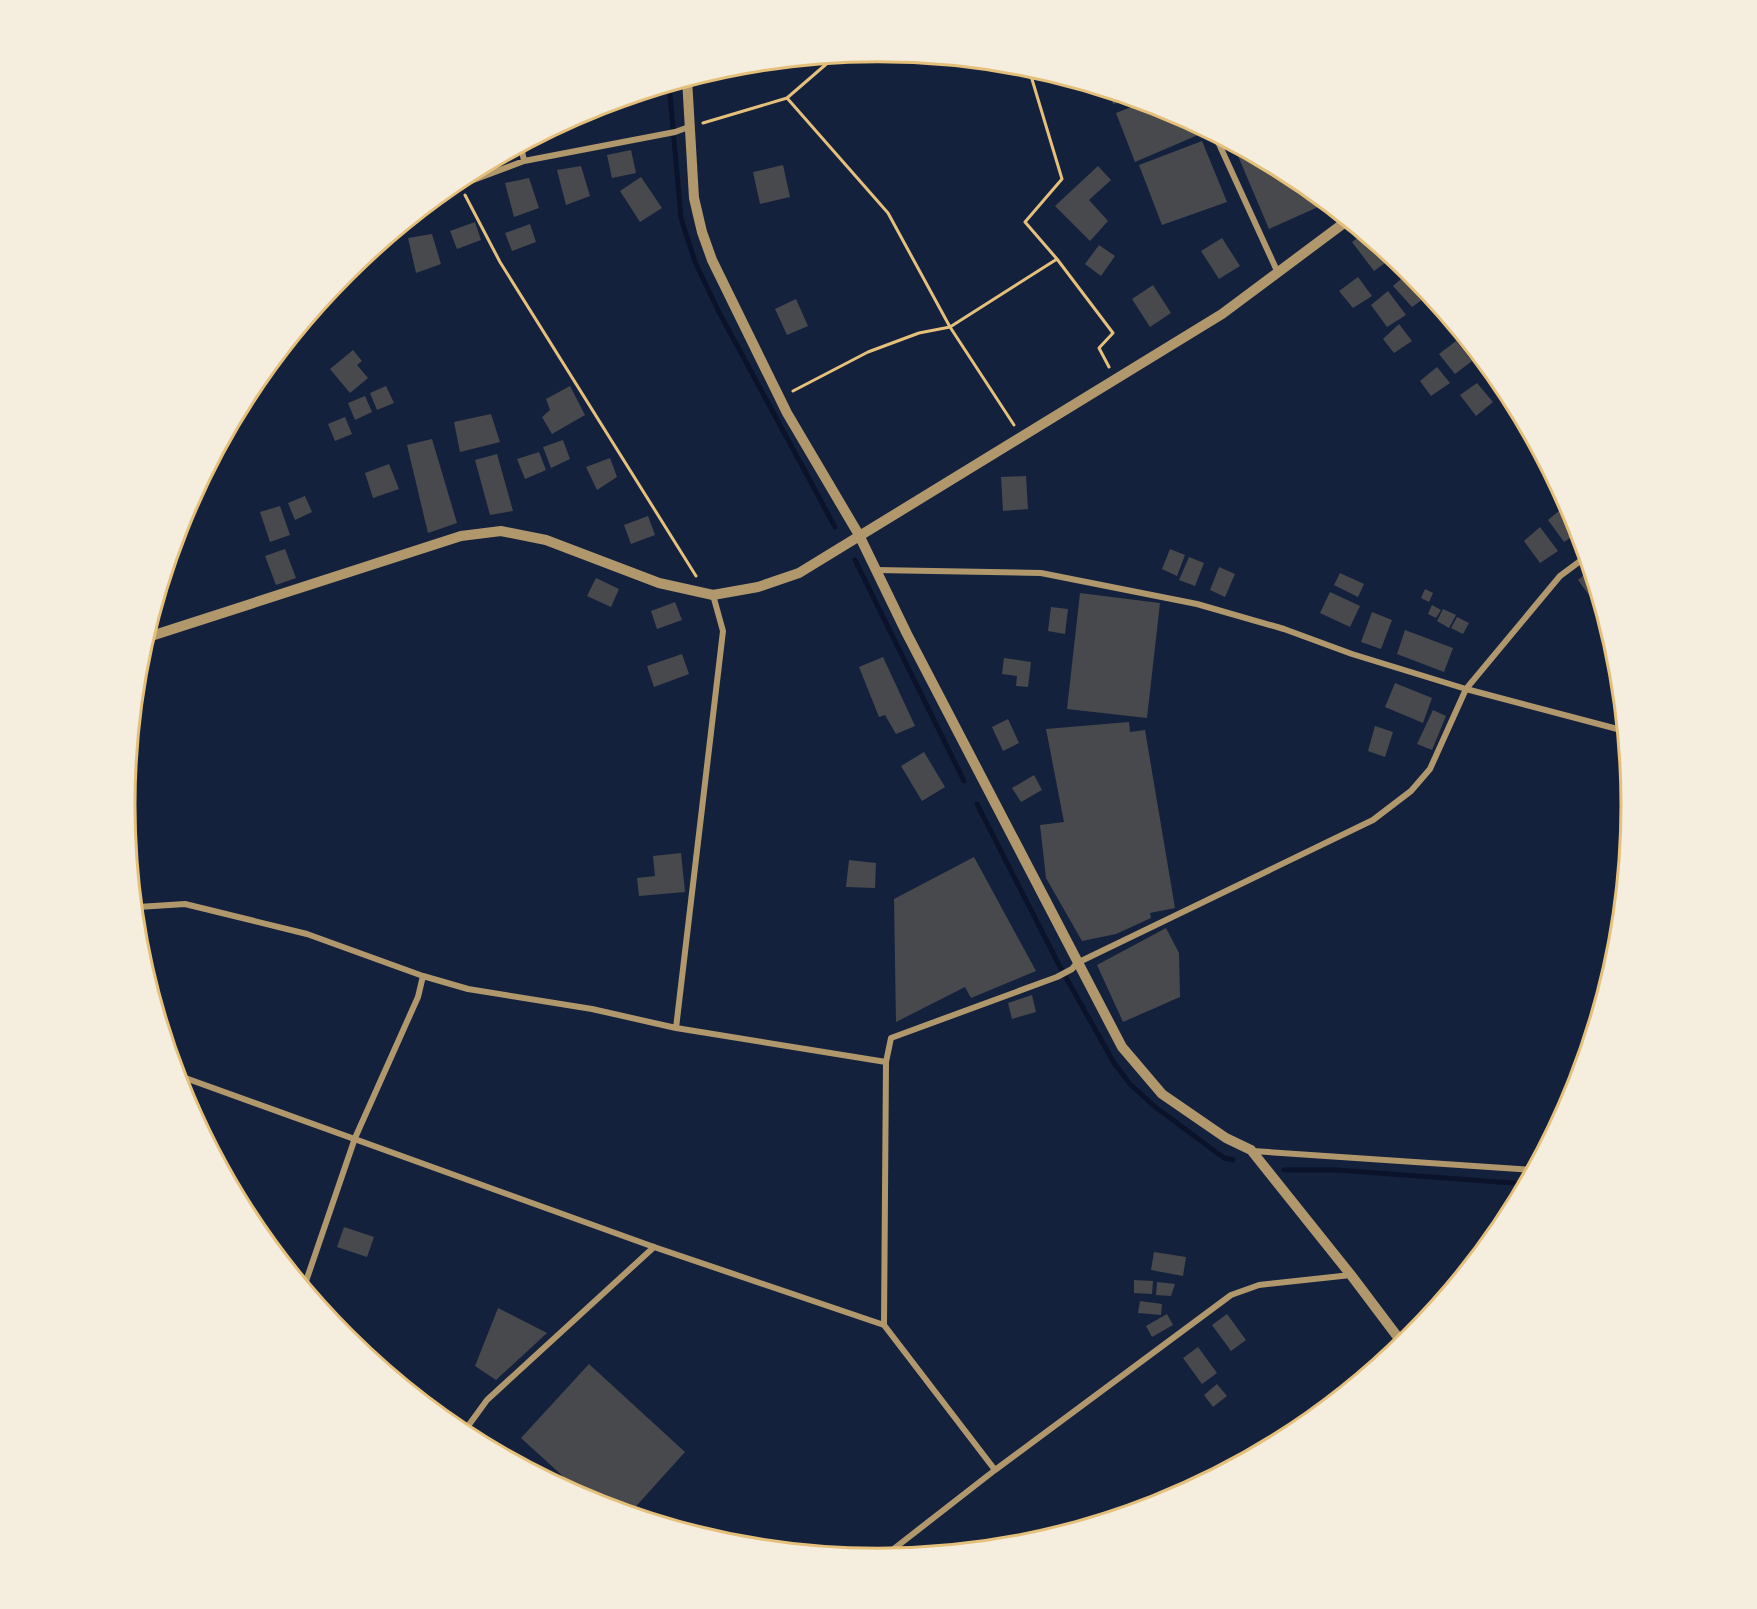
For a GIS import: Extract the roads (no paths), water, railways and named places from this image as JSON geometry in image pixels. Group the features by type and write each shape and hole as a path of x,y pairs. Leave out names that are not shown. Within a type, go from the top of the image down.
{"street":[{"path":"687,87 694,198 702,232 717,269 779,398 859,535 1075,966 1122,1047 1162,1094 1226,1138 1251,1150 1526,1169"},
{"path":"482,177 524,161 675,132 690,127"},
{"path":"1219,144 1278,273"},
{"path":"522,153 524,161"},
{"path":"156,634 460,536 501,531 546,540 659,583 713,595 758,587 800,573 1222,314 1342,224"},
{"path":"884,1325 886,1062 891,1038 1057,977 1075,966 1373,820 1411,791 1430,769 1466,689 1560,576 1580,561"},
{"path":"876,570 1041,573 1197,604 1284,628 1352,654 1466,689 1617,729"},
{"path":"676,1028 723,631 713,595"},
{"path":"143,907 185,904 307,934 423,976 468,989 592,1009 676,1028 886,1062"},
{"path":"307,1278 355,1138 418,997 423,976"},
{"path":"189,1080 654,1246 884,1325 995,1470"},
{"path":"1251,1150 1397,1336"},
{"path":"469,1424 487,1400 654,1246"},
{"path":"896,1547 995,1470 1231,1295 1259,1284 1351,1275"}],"waterway":[{"path":"670,92 681,218 695,262 719,312 835,527"},
{"path":"855,560 964,781"},
{"path":"977,804 1059,965 1114,1063 1130,1084 1154,1106 1224,1158 1233,1160"},
{"path":"1284,1170 1337,1170 1517,1183"}]}
